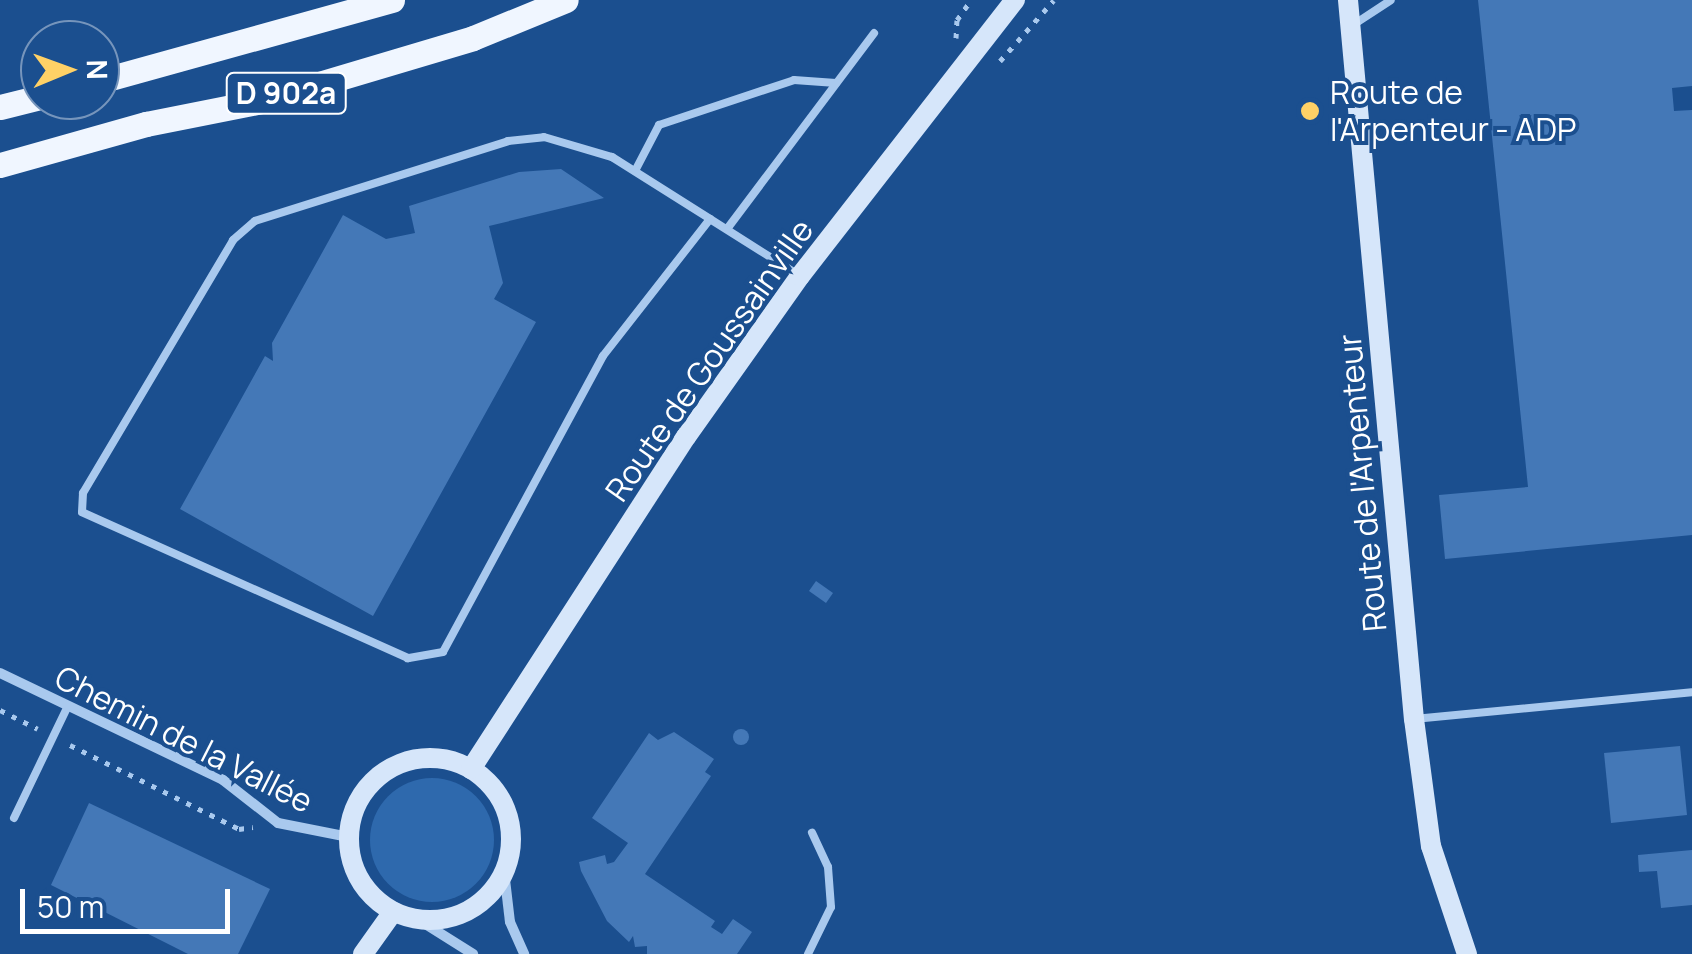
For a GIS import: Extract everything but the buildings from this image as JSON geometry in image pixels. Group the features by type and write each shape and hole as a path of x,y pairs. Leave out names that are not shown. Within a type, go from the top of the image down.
{"main road":[{"name":"D 902a","path":"120,76 392,0"},
{"name":"D 902a","path":"0,165 146,124 262,100 473,38 566,0"}],"street":[{"name":"Route de Goussainville","path":"470,768 686,437 800,276 1016,0"},
{"name":"Route de l'Arpenteur","path":"1348,0 1414,719 1431,846 1467,954"},
{"name":"Chemin de la Vallée","path":"0,673 223,780 278,822 349,837"},
{"path":"474,954 419,920 393,912 360,881 349,837 369,786 390,768 430,759 470,768 492,786 506,810 512,838 504,871 510,922 524,954"},
{"path":"419,920 472,909 504,871"},
{"path":"370,952 393,912"}],"lane":[{"path":"1349,27 1391,0"},
{"path":"727,229 874,33"},
{"path":"635,171 659,125 794,80 836,83"},
{"path":"710,219 603,356 443,652 408,658 82,512 84,492 224,256 254,221 508,141 571,143 635,171 800,276"},
{"path":"1414,719 1692,692"},
{"path":"14,818 68,706"},
{"path":"808,954 831,907 828,867 812,832"}],"path":[{"path":"0,710 238,829 278,822"}],"shaded area":[{"path":"432,778 456,783 476,796 489,816 494,840 489,864 476,884 456,897 432,902 408,897 388,884 375,864 370,840 375,816 388,796 408,783"}],"place":[{"name":"Route de l'Arpenteur - ADP","path":"1310,111"}]}
